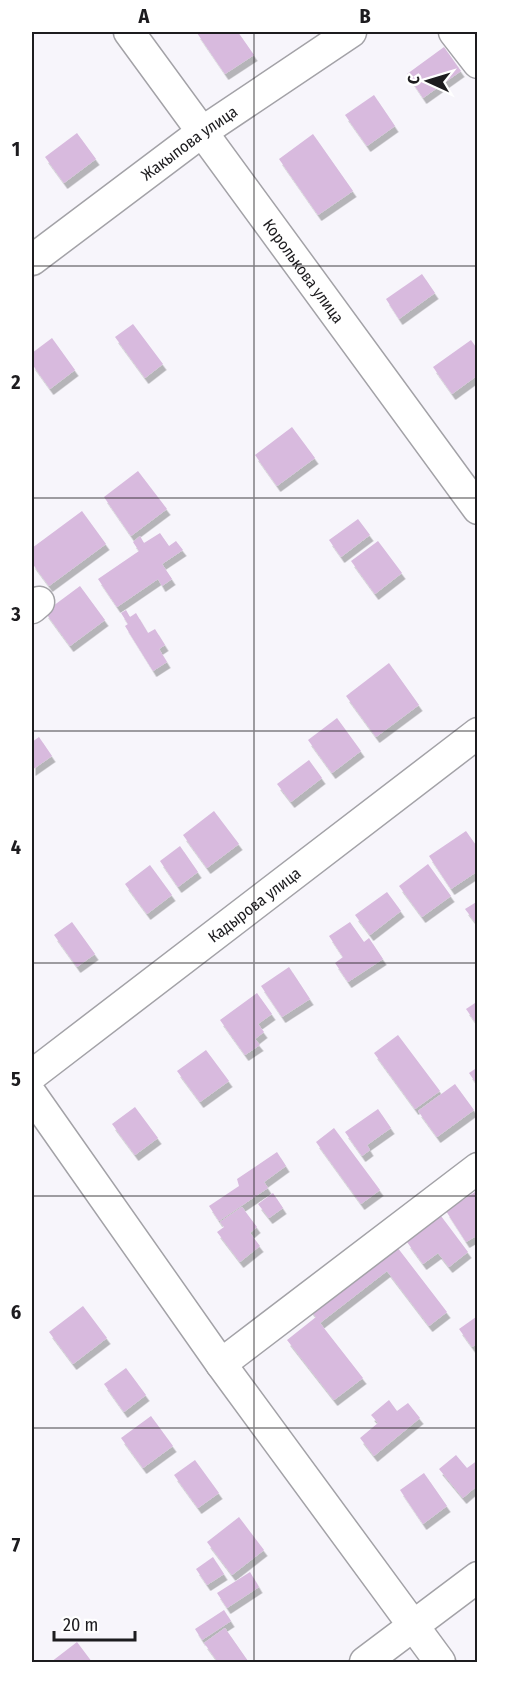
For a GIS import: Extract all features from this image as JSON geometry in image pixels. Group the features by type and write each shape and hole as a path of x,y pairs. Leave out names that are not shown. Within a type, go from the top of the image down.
{"street":[{"name":"Королькова улица","path":"129,32 477,509"},
{"name":"Жакыпова улица","path":"32,260 202,132 351,32"},
{"path":"454,32 477,63"},
{"name":"Кадырова улица","path":"32,1075 477,733"},
{"path":"32,1095 221,1364 412,1627 440,1662"},
{"path":"221,1364 477,1168"},
{"path":"365,1662 477,1577"}],"building":[{"path":"198,32 238,32 254,55 225,74"},
{"path":"444,47 461,71 423,98 407,74"},
{"path":"374,95 395,126 367,146 345,115"},
{"path":"77,133 96,159 64,183 45,157"},
{"path":"313,134 353,191 318,215 279,159"},
{"path":"422,274 435,293 399,319 386,299"},
{"path":"133,324 163,364 145,378 115,337"},
{"path":"52,338 75,370 50,389 32,364 32,353"},
{"path":"471,340 478,350 478,375 452,394 433,367"},
{"path":"292,427 315,458 277,486 255,455"},
{"path":"138,471 167,509 131,536 104,497"},
{"path":"82,511 106,544 49,586 32,563 32,548"},
{"path":"358,519 370,535 341,557 329,540"},
{"path":"160,533 169,546 176,541 183,550 162,564 172,579 162,586 158,579 117,607 98,579 139,551 133,542 140,536 144,543"},
{"path":"378,541 402,573 375,594 351,561"},
{"path":"80,586 105,620 70,646 45,612"},
{"path":"126,610 130,617 136,613 148,633 155,629 165,645 159,649 167,662 153,671 125,626 128,624 121,613"},
{"path":"389,663 419,705 376,737 346,696"},
{"path":"337,718 361,751 332,773 308,740"},
{"path":"39,737 52,756 32,770 32,742"},
{"path":"309,760 322,778 291,802 277,784"},
{"path":"214,811 239,844 207,868 183,835"},
{"path":"466,831 478,848 478,871 451,889 429,856"},
{"path":"180,846 198,872 178,887 160,861"},
{"path":"428,864 451,896 422,917 399,886"},
{"path":"150,865 172,895 147,914 125,884"},
{"path":"387,892 401,911 370,935 355,915"},
{"path":"478,901 478,926 465,909"},
{"path":"72,922 95,954 77,967 54,935"},
{"path":"350,922 364,942 369,938 383,959 348,982 335,963 343,957 329,936"},
{"path":"289,967 310,999 282,1017 261,986"},
{"path":"257,993 272,1014 258,1024 264,1032 255,1039 260,1045 245,1055 220,1020"},
{"path":"478,1001 478,1026 466,1009"},
{"path":"398,1035 440,1091 415,1109 374,1053"},
{"path":"206,1050 229,1081 200,1102 177,1071"},
{"path":"478,1067 478,1086 469,1073"},
{"path":"455,1084 474,1110 437,1137 418,1111"},
{"path":"135,1107 158,1138 135,1155 112,1124"},
{"path":"378,1109 391,1128 367,1145 370,1150 362,1156 345,1132"},
{"path":"334,1128 380,1190 361,1204 316,1142"},
{"path":"277,1152 286,1166 264,1182 268,1188 219,1221 209,1206 239,1186 237,1179"},
{"path":"478,1190 478,1235 466,1242 446,1211"},
{"path":"273,1193 283,1208 269,1218 258,1204"},
{"path":"242,1207 257,1227 250,1233 260,1246 240,1262 217,1232 224,1227 220,1222"},
{"path":"441,1216 468,1252 449,1267 438,1253 423,1264 407,1242"},
{"path":"394,1243 447,1312 429,1326 387,1271 320,1323 363,1378 334,1400 287,1340 316,1317 309,1308"},
{"path":"83,1306 107,1338 73,1364 49,1332"},
{"path":"476,1317 478,1319 478,1343 472,1347 459,1329"},
{"path":"126,1368 146,1395 124,1412 104,1384"},
{"path":"389,1400 397,1411 408,1403 420,1418 374,1456 360,1438 378,1423 371,1415"},
{"path":"151,1416 173,1446 143,1468 121,1438"},
{"path":"456,1455 467,1468 478,1460 478,1485 463,1498 439,1469"},
{"path":"195,1460 219,1493 198,1508 174,1475"},
{"path":"424,1473 447,1506 423,1524 400,1490"},
{"path":"239,1517 264,1550 232,1575 207,1542"},
{"path":"213,1557 224,1574 207,1585 196,1569"},
{"path":"250,1572 259,1587 227,1608 217,1593"},
{"path":"224,1610 231,1621 202,1640 195,1629"},
{"path":"225,1628 248,1661 218,1662 204,1643"},
{"path":"77,1642 92,1662 51,1662"}]}
